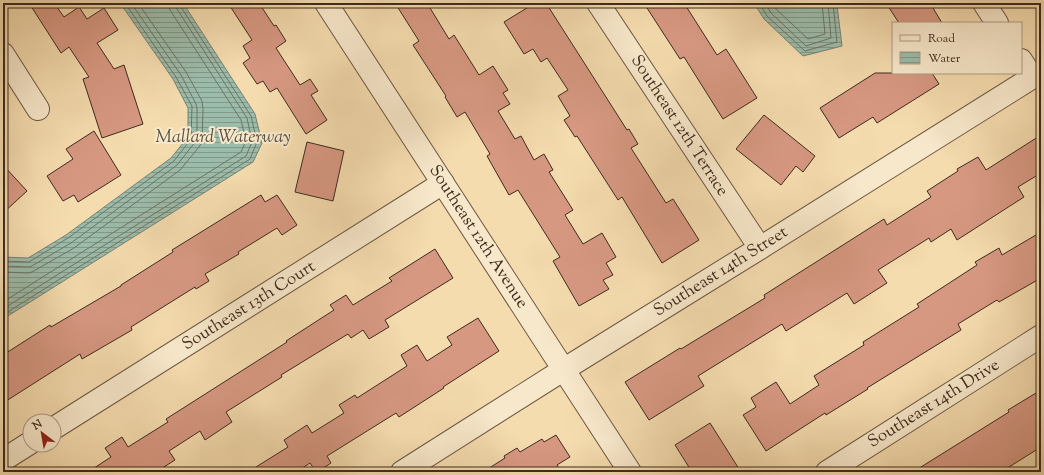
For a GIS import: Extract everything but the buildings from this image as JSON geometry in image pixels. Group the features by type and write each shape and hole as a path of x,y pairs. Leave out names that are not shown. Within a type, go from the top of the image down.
{"street":[{"name":"Southeast 12th Avenue","path":"326,3 630,472"},
{"name":"Southeast 12th Terrace","path":"598,3 760,248"},
{"path":"984,3 996,22"},
{"path":"3,54 38,109"},
{"name":"Southeast 14th Street","path":"402,472 760,248 1031,70"},
{"name":"Southeast 13th Court","path":"62,423 443,183"},
{"name":"Southeast 14th Drive","path":"826,472 1041,336"},
{"path":"3,460 22,448"}],"water":[{"name":"Mallard Waterway","path":"120,3 183,3 255,114 262,143 253,162 3,319 3,257 28,258 66,235 171,158 188,137 188,108 173,79"},
{"path":"754,3 836,3 842,46 803,56 764,19"}]}
